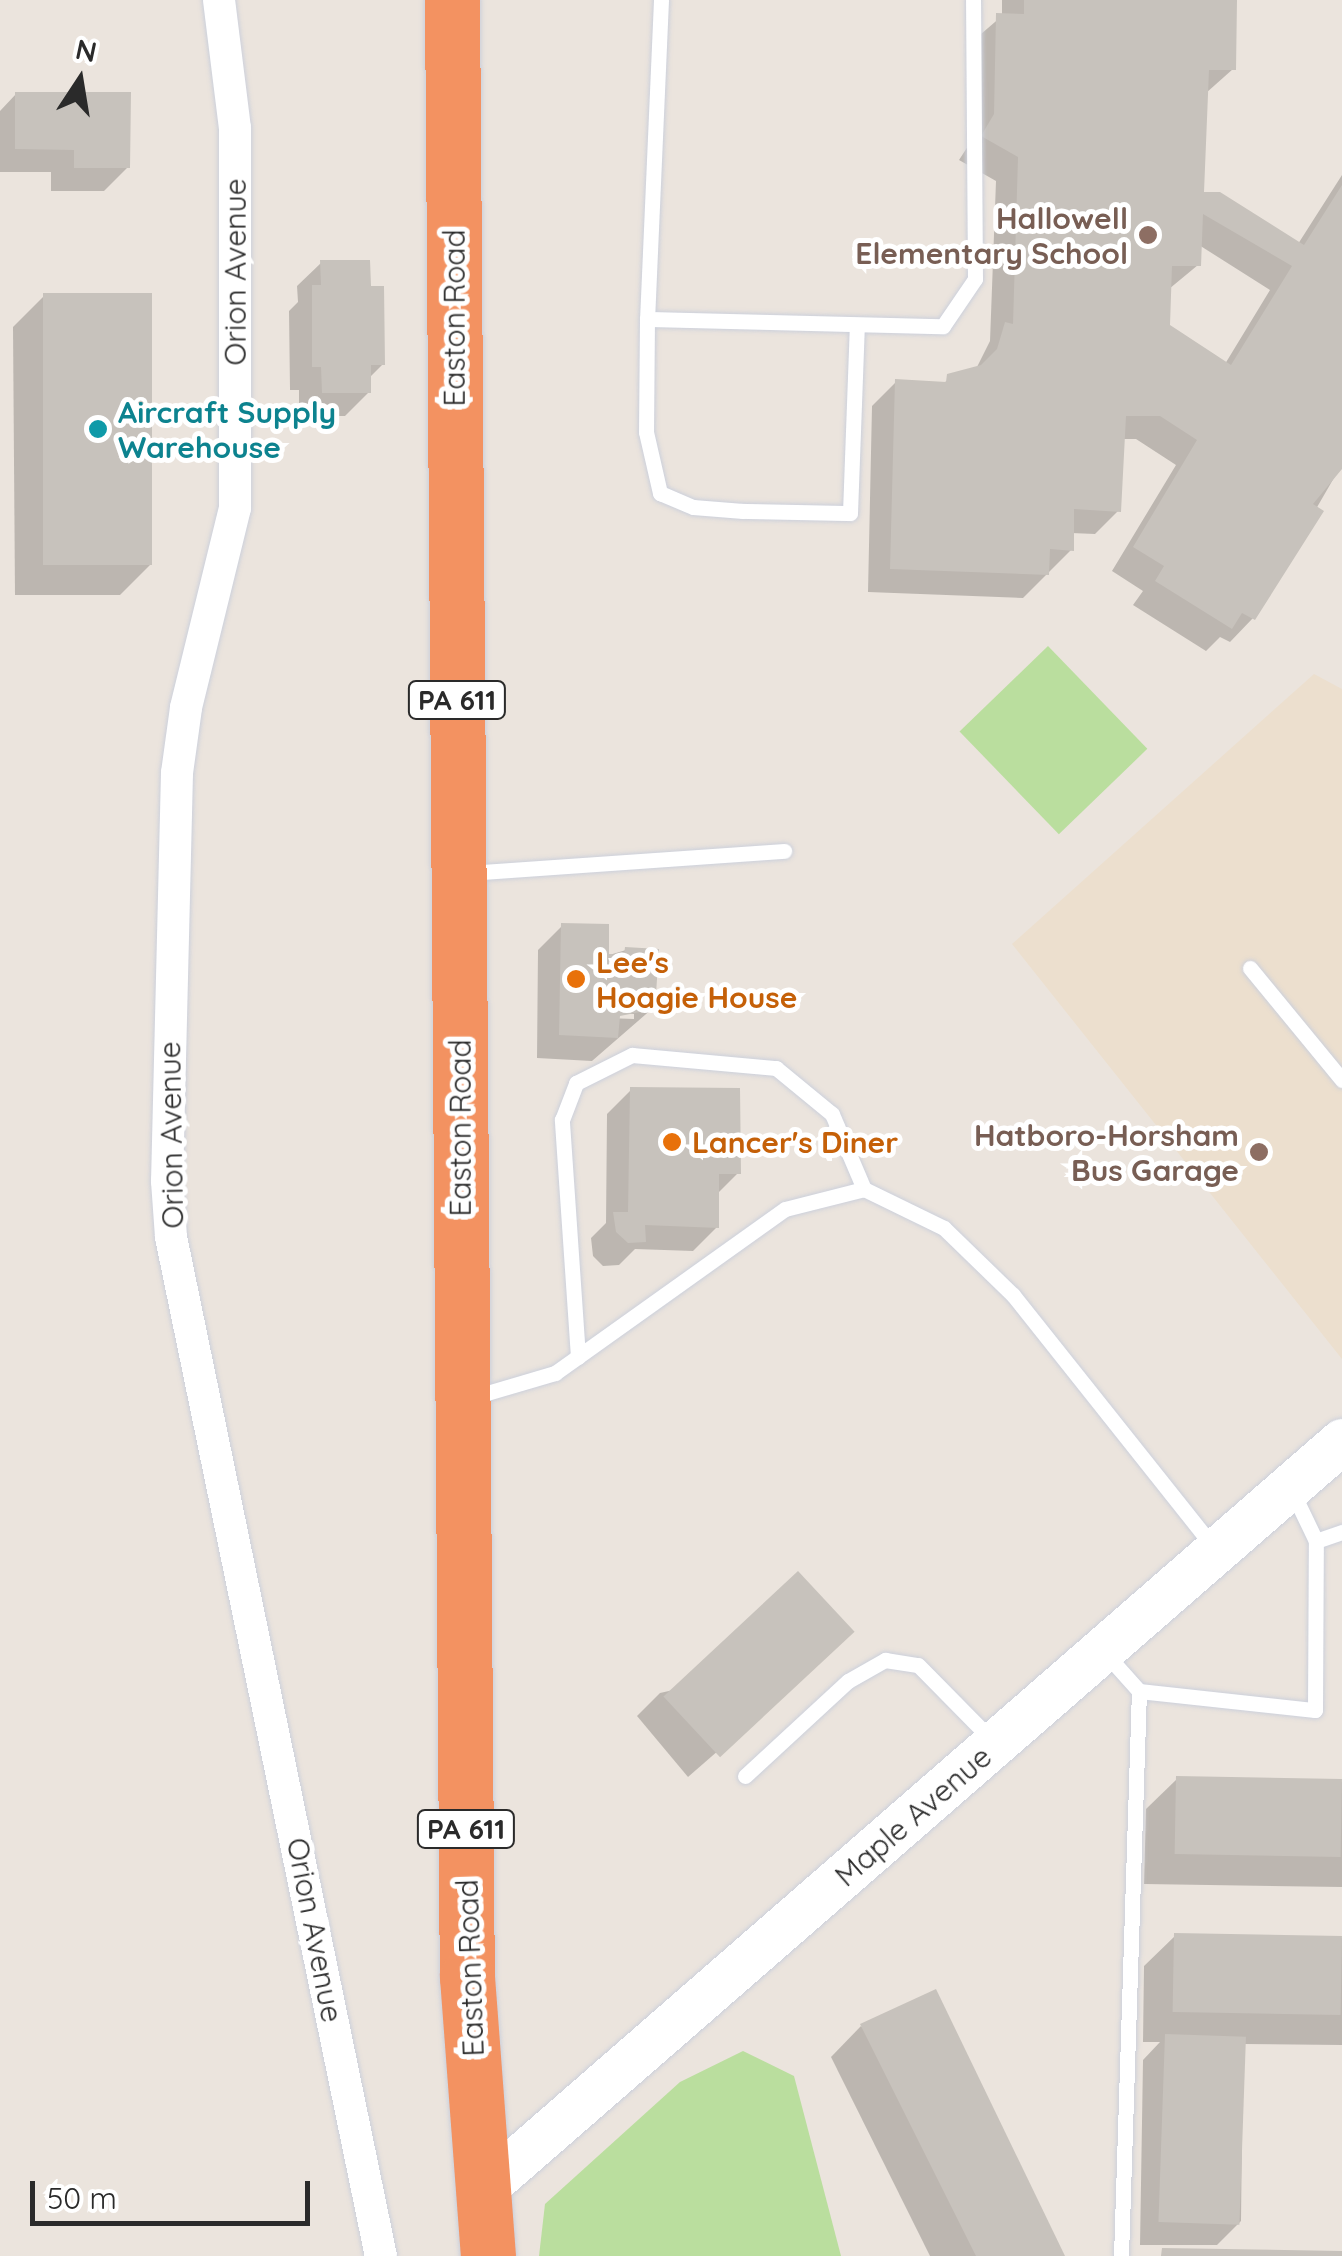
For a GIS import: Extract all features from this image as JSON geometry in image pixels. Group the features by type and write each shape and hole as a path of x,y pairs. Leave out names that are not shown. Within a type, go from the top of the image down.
{"highway":[{"name":"Easton Road","path":"452,0 467,1977 488,2256"}],"street":[{"name":"Orion Avenue","path":"220,0 235,128 235,508 186,708 177,773 167,1181 171,1237 381,2256"},
{"name":"Maple Avenue","path":"483,2189 1342,1441"}],"lane":[{"path":"661,0 646,432 660,492 694,508 850,514 856,325"},
{"path":"647,319 943,326 975,280 973,0"},
{"path":"459,873 784,851"},
{"path":"1250,968 1342,1080"},
{"path":"578,1356 562,1120 576,1083 632,1055 776,1068 832,1114 864,1188 944,1228 1013,1294 1216,1551"},
{"path":"461,1400 555,1373 785,1208 864,1188"},
{"path":"1103,1650 1139,1691 1315,1710 1316,1541 1290,1487"},
{"path":"1316,1541 1342,1532"},
{"path":"745,1776 848,1681 884,1660 918,1665 996,1744"},
{"path":"1121,2256 1139,1691"}],"shaded area":[{"name":"Hatboro-Horsham Bus Garage","path":"1314,674 1342,689 1342,1359 1012,944"}],"green space":[{"path":"1048,646 1147,749 1059,834 960,731"},
{"path":"743,2051 794,2076 841,2256 539,2256 545,2204 680,2082"}],"building":[{"path":"1024,0 1237,0 1236,70 1209,70 1204,192 1220,192 1304,245 1342,185 1342,469 1313,504 1324,511 1255,620 1242,613 1232,629 1155,581 1164,566 1133,547 1197,440 1160,416 1126,416 1121,512 1074,509 1074,551 1050,549 1049,575 890,569 895,379 946,382 947,374 981,365 997,349 1005,322 1013,324 1018,157 981,136 994,114 996,13 1024,14","holes":["1203,214 1292,266 1231,365 1170,325 1172,266 1201,266"]},
{"path":"15,92 131,92 130,168 74,168 74,150 15,149"},
{"path":"320,260 370,260 371,286 384,286 385,365 371,365 371,393 322,393 321,367 312,367 312,285 321,285"},
{"name":"Aircraft Supply Warehouse","path":"43,293 152,293 152,565 43,565"},
{"path":"561,923 609,924 609,954 624,955 625,947 659,949 655,1009 620,1016 618,1038 559,1035"},
{"path":"630,1087 740,1088 741,1174 719,1174 719,1228 645,1225 646,1242 628,1243 616,1232 613,1212 628,1212"},
{"path":"798,1571 855,1632 720,1757 663,1696"},
{"path":"1176,1776 1342,1779 1341,1857 1175,1854"},
{"path":"1174,1933 1342,1936 1341,2015 1173,2012"},
{"path":"936,1989 1065,2256 976,2256 860,2024"},
{"path":"1165,2034 1246,2037 1239,2225 1158,2222"},
{"path":"1162,2248 1342,2251 1342,2256 1161,2256"}],"place":[{"name":"Hallowell Elementary School","path":"1148,235"},
{"name":"Aircraft Supply Warehouse","path":"98,429"},
{"name":"Lee's Hoagie House","path":"576,979"},
{"name":"Lancer's Diner","path":"672,1142"},
{"name":"Hatboro-Horsham Bus Garage","path":"1259,1152"}]}
